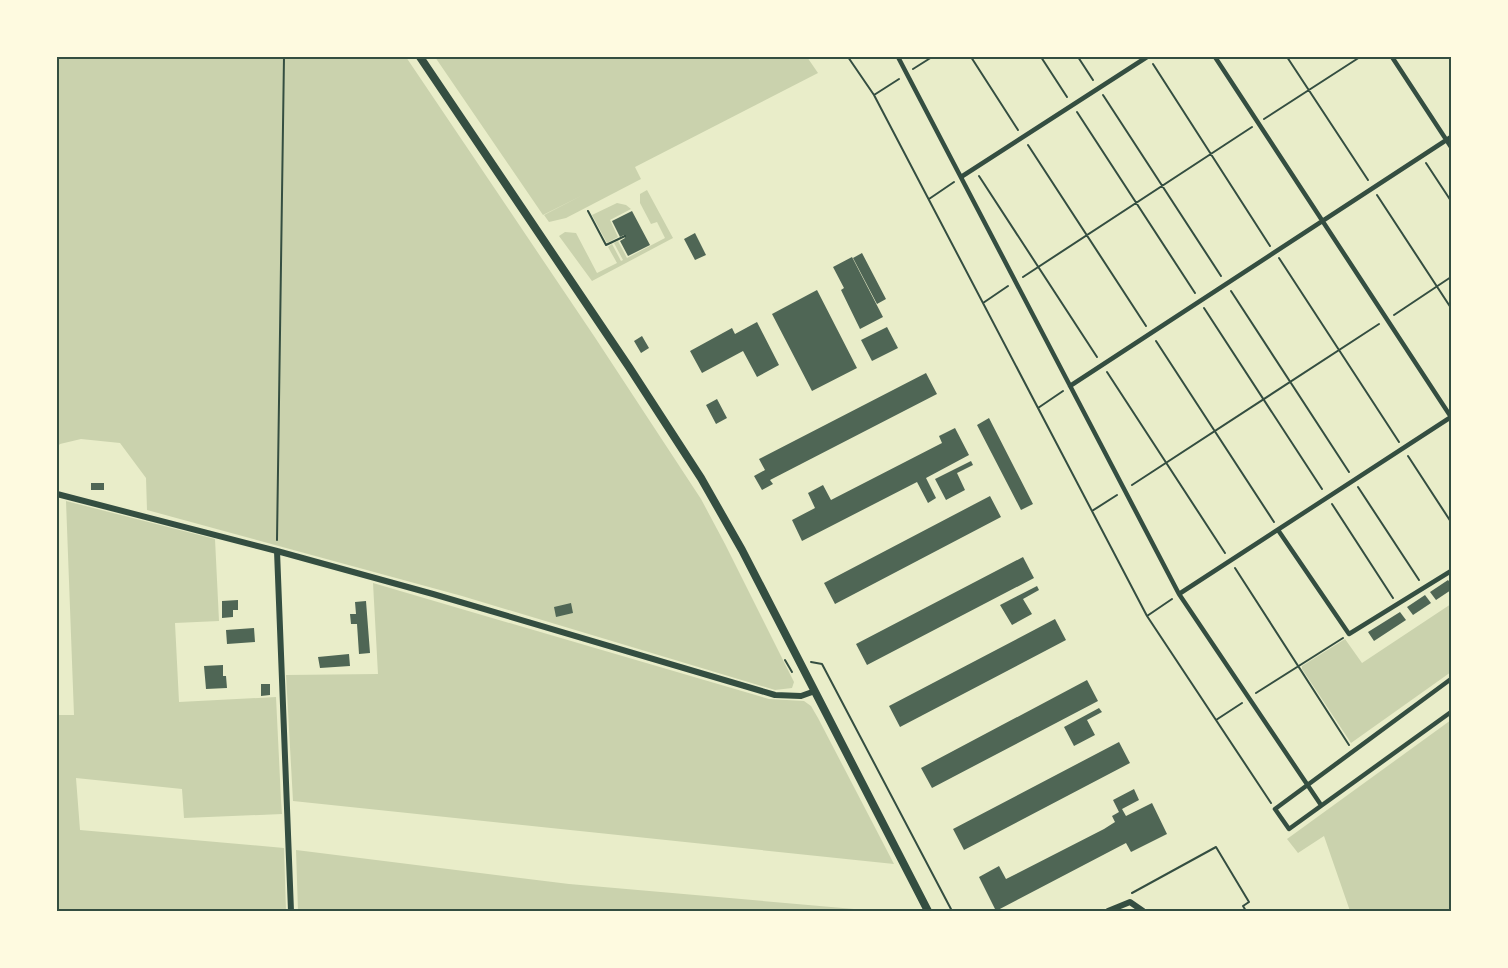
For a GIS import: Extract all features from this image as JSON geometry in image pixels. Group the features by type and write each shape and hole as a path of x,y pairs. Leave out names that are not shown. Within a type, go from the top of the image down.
{"street":[{"path":"420,57 623,357 701,478 742,550 928,911"},
{"path":"898,57 1179,594 1321,806"},
{"path":"961,177 1147,57"},
{"path":"1179,594 1451,417 1215,57"},
{"path":"1392,57 1449,139 1451,147"},
{"path":"1070,386 1449,139"},
{"path":"57,494 433,594 775,695 801,696 814,691"},
{"path":"1278,530 1349,634 1451,571"},
{"path":"277,551 291,911"},
{"path":"1451,679 1275,809 1289,828 1451,712"},
{"path":"1111,910 1130,902 1143,911"}],"path":[{"path":"277,551 284,57"},
{"path":"848,57 874,95 1147,616 1275,809"},
{"path":"971,57 1278,530"},
{"path":"1041,57 1397,604"},
{"path":"1078,57 1424,588"},
{"path":"1147,57 1451,522"},
{"path":"983,303 1360,57"},
{"path":"1422,156 1451,201"},
{"path":"974,169 1353,751"},
{"path":"928,199 961,177"},
{"path":"588,211 606,245 625,236"},
{"path":"1092,511 1451,277"},
{"path":"1038,408 1070,386"},
{"path":"1147,616 1179,594"},
{"path":"1216,720 1349,634"},
{"path":"783,653 791,672"},
{"path":"812,662 822,664 952,911"},
{"path":"1111,910 1114,903 1216,846 1249,902 1243,906 1246,911"}],"green space":[{"path":"57,57 406,57 701,499 794,682 792,688 775,690 462,596 147,510 146,478 120,443 81,439 60,444 57,447"},
{"path":"435,57 807,57 818,73 635,167 641,179 566,218 549,222 544,215 581,196 543,215"},
{"path":"647,190 673,238 592,281 559,236 565,232 576,233 597,273 617,263 608,247 612,244 621,261 623,260 614,243 618,241 627,258 665,238 657,222 651,224 640,203 640,194"},
{"path":"617,203 631,209 610,220 618,237 607,243 592,215"},
{"path":"66,501 215,539 219,621 175,623 179,702 276,697 282,814 184,818 182,789 76,778 80,830 284,848 286,911 57,911 57,715 74,715"},
{"path":"373,583 769,699 804,701 811,706 818,718 894,864 293,801 286,675 378,674"},
{"path":"1451,604 1451,672 1351,743 1302,666 1345,639 1362,663"},
{"path":"1451,720 1451,911 1350,911 1324,836 1298,853 1287,839"},
{"path":"296,850 569,884 877,911 298,911"}],"building":[{"path":"632,211 650,245 628,256 620,241 625,238 624,235 620,237 612,221"},
{"path":"695,233 706,255 695,260 684,239"},
{"path":"862,253 886,299 877,304 853,258"},
{"path":"852,257 883,317 860,329 841,290 844,288 833,267"},
{"path":"817,290 857,368 812,391 772,314"},
{"path":"757,322 779,365 757,377 743,351 702,373 690,351 732,328 735,334"},
{"path":"887,327 898,348 872,361 861,340"},
{"path":"642,336 649,348 641,353 634,341"},
{"path":"926,373 937,394 770,480 773,484 762,490 754,476 765,470 759,459"},
{"path":"717,399 727,418 716,424 706,405"},
{"path":"989,418 1033,504 1021,510 977,425"},
{"path":"955,428 969,455 926,478 936,498 928,503 917,482 802,541 792,520 815,508 808,493 823,485 831,500 942,443 939,436"},
{"path":"971,461 973,465 957,473 965,490 946,500 935,479"},
{"path":"91,483 104,483 104,490 91,490"},
{"path":"990,496 1001,517 835,604 824,583"},
{"path":"1023,557 1034,578 867,665 856,644"},
{"path":"1448,580 1451,590 1436,600 1430,592"},
{"path":"1037,586 1039,590 1023,599 1032,614 1012,625 1000,605"},
{"path":"1425,595 1431,603 1413,615 1407,607"},
{"path":"238,600 238,610 233,610 233,617 222,618 222,601"},
{"path":"366,601 370,653 359,654 357,624 351,624 350,614 356,614 355,602"},
{"path":"571,603 573,613 556,617 554,607"},
{"path":"1400,612 1406,620 1374,641 1368,632"},
{"path":"1055,619 1066,640 900,727 889,706"},
{"path":"254,628 255,642 227,644 226,630"},
{"path":"349,654 350,666 320,668 318,657"},
{"path":"223,665 223,676 226,676 227,688 206,689 204,666"},
{"path":"1087,680 1098,701 932,788 921,768"},
{"path":"261,684 270,684 270,695 261,696"},
{"path":"1099,708 1102,712 1087,720 1095,735 1074,746 1064,727"},
{"path":"1119,742 1130,763 964,850 953,829"},
{"path":"1134,789 1139,800 1122,809 1126,816 1152,803 1167,834 1131,852 1126,843 996,911 979,877 999,866 1006,879 1104,829 1115,822 1112,816 1119,812 1113,800"}]}
